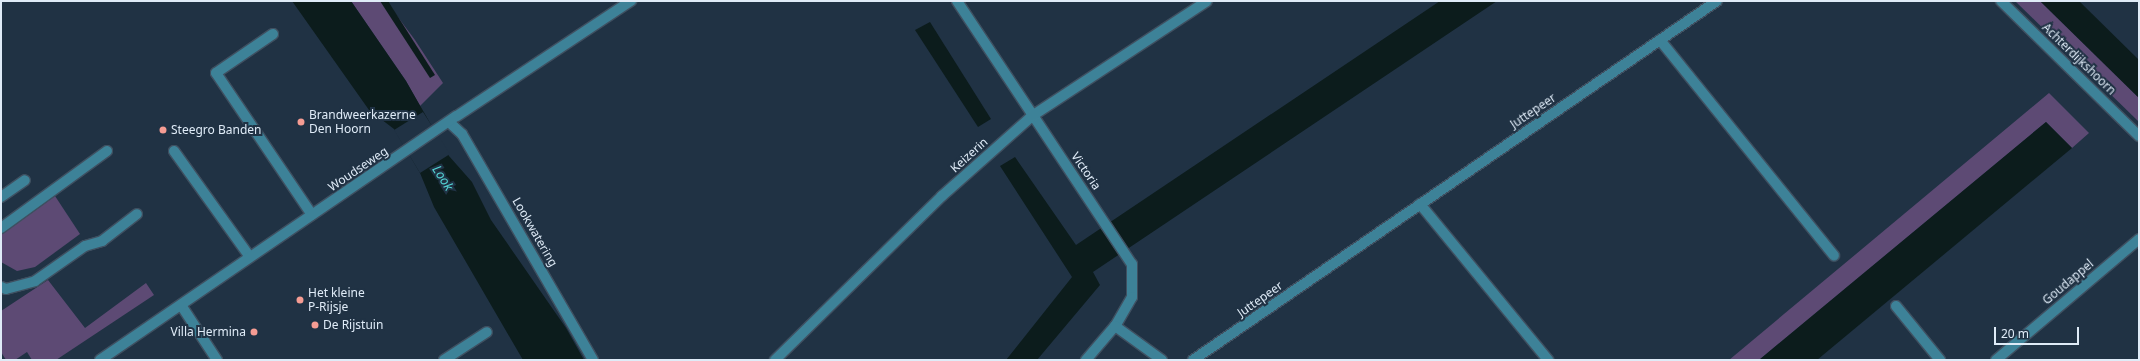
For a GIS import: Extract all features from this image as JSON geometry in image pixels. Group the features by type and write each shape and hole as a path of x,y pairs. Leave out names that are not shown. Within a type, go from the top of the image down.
{"street":[{"name":"Woudseweg","path":"100,360 449,122 631,1"},
{"name":"Victoria","path":"957,1 1032,116 1099,213 1132,264 1132,297 1115,326 1086,360"},
{"name":"Keizerin","path":"775,360 942,196 1032,116 1207,1"},
{"name":"Juttepeer","path":"1193,360 1717,1"},
{"name":"Achterdijkshoorn","path":"2001,1 2139,136"},
{"path":"273,34 216,73 312,215"},
{"path":"1660,40 1834,256"},
{"name":"Lookwatering","path":"449,122 462,134 593,360"},
{"path":"1,228 107,151"},
{"path":"174,151 250,257"},
{"path":"1,198 25,180"},
{"path":"1420,204 1548,360"},
{"path":"1,287 6,289 34,281 85,246 102,241 137,214"},
{"name":"Goudappel","path":"1996,360 2139,239"},
{"path":"181,305 217,360"},
{"path":"1896,306 1940,360"},
{"path":"1115,326 1162,360"},
{"path":"444,360 487,332"}],"shaded area":[{"path":"351,1 386,1 415,40 443,83 420,106 406,81"},
{"path":"2015,1 2040,1 2139,98 2139,122"},
{"path":"2049,93 2089,133 2072,148 2046,122 1759,360 1729,360"},
{"path":"55,196 80,234 35,267 17,271 1,262 1,235"},
{"path":"48,280 85,328 146,283 154,295 56,360 32,360 27,352 15,360 6,360 1,352 1,311"}],"water":[{"name":"Look","path":"292,1 351,1 406,81 449,156 472,182 491,220 566,328 584,360 523,360 434,207 420,173 394,129 369,110"},
{"path":"380,1 388,1 435,75 430,78"},
{"path":"1440,1 1497,1 1093,272 1100,285 1037,360 1006,360 1072,277 1000,166 1015,157 1076,245"},
{"path":"2040,1 2079,1 2139,60 2139,98"},
{"path":"930,22 991,119 978,127 915,30"},
{"path":"2046,122 2072,148 1817,360 1759,360"}],"pier":[{"path":"423,112 450,154 420,173 394,130"}],"place":[{"name":"Brandweerkazerne Den Hoorn","path":"301,122"},
{"name":"Steegro Banden","path":"163,130"},
{"name":"Het kleine P-Rijsje","path":"300,300"},
{"name":"De Rijstuin","path":"315,325"},
{"name":"Villa Hermina","path":"254,332"}]}
